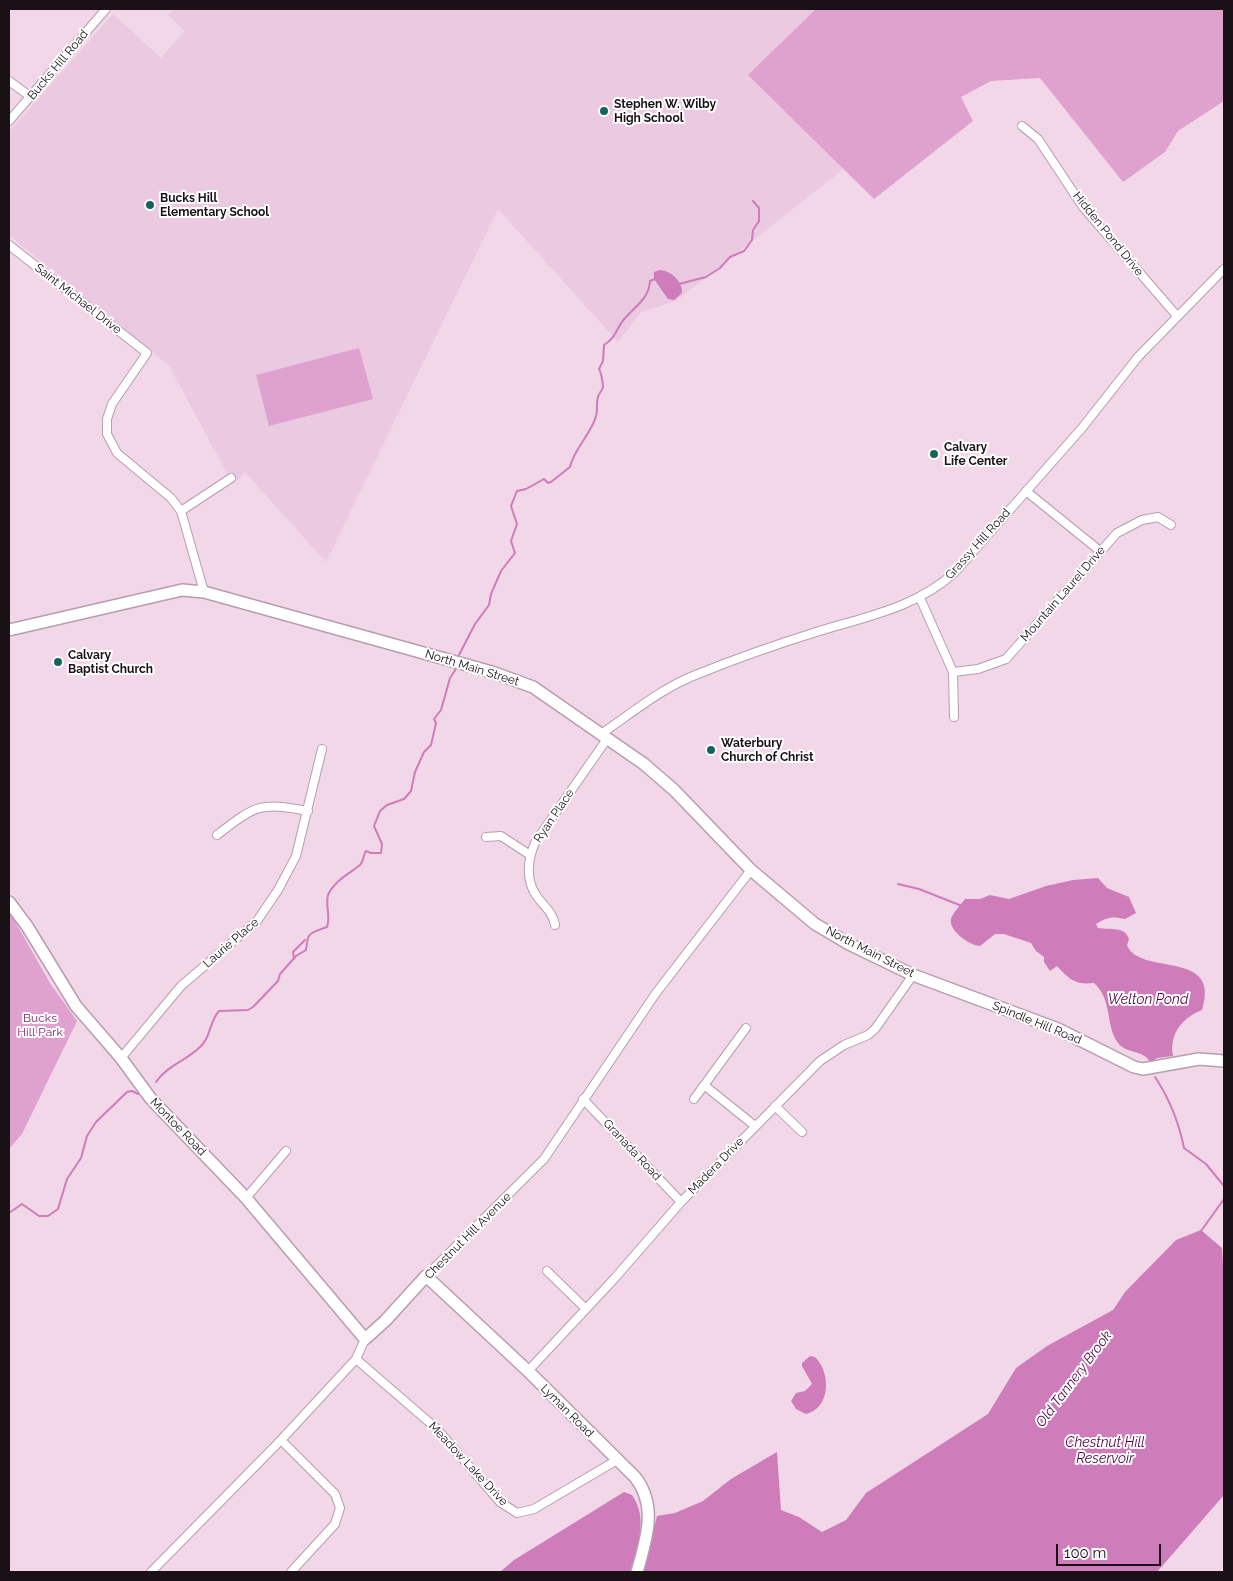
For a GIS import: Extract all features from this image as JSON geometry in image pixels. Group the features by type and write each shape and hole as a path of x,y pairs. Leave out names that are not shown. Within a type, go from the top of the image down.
{"main road":[{"name":"North Main Street","path":"9,630 182,590 204,592 492,672 533,687 644,764 674,790 751,870 815,924 849,944 913,975 937,982"},
{"name":"Montoe Road","path":"9,902 27,926 76,1006 121,1058 151,1099 246,1198 365,1339"},
{"name":"Spindle Hill Road","path":"937,982 1058,1029 1134,1067 1143,1068 1200,1059 1224,1061"},
{"name":"Chestnut Hill Avenue","path":"365,1339 385,1321 426,1276"},
{"name":"Lyman Road","path":"426,1276 528,1371 640,1484 648,1505 647,1536 637,1572"}],"street":[{"name":"Bucks Hill Road","path":"9,121 106,9"},
{"path":"9,81 31,97"},
{"name":"Hidden Pond Drive","path":"1022,126 1038,139 1083,207 1177,316"},
{"name":"Saint Michael Drive","path":"9,245 147,353 112,404 107,419 107,434 117,453 171,498 181,511"},
{"name":"Grassy Hill Road","path":"604,737 661,693 697,674 812,633 896,608 920,598 941,585 955,572 1026,491 1138,357 1224,269"},
{"path":"204,592 181,511 231,478"},
{"path":"1026,491 1100,551"},
{"name":"Mountain Laurel Drive","path":"953,672 978,669 1006,658 1117,533 1142,520 1158,517 1171,525"},
{"path":"920,598 953,672 954,717"},
{"name":"Ryan Place","path":"555,925 551,913 532,887 529,869 530,855 536,841 604,737"},
{"name":"Laurie Place","path":"121,1058 181,986 257,922 278,890 296,856 322,749"},
{"path":"217,836 246,813 260,806 275,805 308,811"},
{"path":"486,837 496,834 501,836 530,855"},
{"name":"Chestnut Hill Avenue","path":"426,1276 544,1159 582,1099 656,993 751,870"},
{"name":"Madera Drive","path":"528,1371 584,1308 614,1279 680,1202 820,1060 844,1045 868,1035 874,1029 913,975"},
{"path":"694,1099 746,1028"},
{"path":"704,1085 755,1126"},
{"name":"Granada Road","path":"582,1099 680,1202"},
{"path":"775,1106 802,1132"},
{"path":"246,1198 286,1151"},
{"path":"546,1271 584,1308"},
{"name":"Chestnut Hill Avenue","path":"151,1572 281,1440 356,1359 365,1339"},
{"name":"Meadow Lake Drive","path":"356,1359 437,1429 500,1502 517,1513 534,1509 617,1460"},
{"path":"281,1440 335,1494 340,1508 335,1524 291,1572"}],"shaded area":[{"path":"174,9 1001,9 907,119 676,301 641,312 618,342 498,209 326,562 245,472 233,484 169,366 9,235 9,132 113,14 161,58 184,31 168,15"}],"green space":[{"path":"816,9 1224,9 1224,101 1178,131 1165,152 1123,182 1040,78 991,81 961,97 973,121 874,199 748,75"},
{"path":"359,348 373,399 269,426 256,375"},
{"name":"Bucks Hill Park","path":"9,911 50,983 77,1021 22,1134 9,1149"}],"water":[{"path":"659,270 671,274 680,284 682,293 674,300 668,299 654,279 654,272"},
{"name":"Welton Pond","path":"1098,878 1107,888 1129,897 1136,913 1125,919 1113,917 1107,919 1096,924 1098,928 1121,930 1127,935 1129,939 1127,945 1134,954 1147,960 1190,971 1200,978 1205,991 1202,1010 1188,1017 1178,1028 1173,1041 1173,1056 1157,1058 1150,1063 1144,1056 1126,1049 1118,1043 1111,1029 1104,997 1094,983 1077,982 1057,966 1050,971 1044,962 1044,957 1036,951 1031,943 1004,934 995,934 980,946 976,945 961,937 951,923 953,914 965,899 980,899 990,895 1009,899 1046,886 1073,880"},
{"name":"Chestnut Hill Reservoir","path":"1201,1230 1222,1248 1224,1279 1224,1495 1157,1572 643,1572 657,1516 675,1513 703,1501 731,1479 777,1452 781,1510 799,1517 822,1532 846,1520 866,1493 988,1414 1016,1368 1047,1346 1113,1310 1125,1292 1176,1240"},
{"path":"810,1356 815,1357 824,1371 826,1389 820,1405 806,1414 796,1409 791,1401 796,1393 805,1391 812,1384 802,1366 802,1363"},
{"path":"624,1492 632,1495 637,1504 641,1523 630,1572 500,1572 514,1560"}],"waterway":[{"path":"679,284 706,277 720,268 730,257 744,251 752,240 753,230 759,221 759,208 753,201"},
{"path":"459,655 475,624 489,605 491,594 501,571 515,553 511,541 517,524 511,506 517,491 526,489 544,479 548,483 551,482 570,467 596,416 598,396 603,387 599,369 603,361 604,345 609,342 623,321 642,301 650,281 655,279"},
{"path":"156,1082 160,1076 194,1053 203,1044 219,1011 248,1010 253,1007 278,981 280,974 296,956 306,950 310,934 327,927 327,899 334,886 360,865 366,851 381,853 382,844 374,826 380,811 387,805 404,799 411,791 415,772 424,752 431,745 436,723 434,719 441,710 450,678 456,669"},
{"name":"Old Tannery Brook","path":"898,884 919,889 962,906"},
{"path":"294,959 293,952 305,940"},
{"name":"Old Tannery Brook","path":"1155,1077 1173,1111 1184,1148 1206,1164 1224,1186"},
{"path":"9,1213 22,1204 39,1216 48,1216 58,1209 67,1179 81,1158 87,1136 96,1122 127,1092 140,1093"},
{"name":"Old Tannery Brook","path":"1201,1231 1224,1199"}],"place":[{"name":"Stephen W. Wilby High School","path":"604,111"},
{"name":"Bucks Hill Elementary School","path":"150,205"},
{"name":"Calvary Life Center","path":"934,454"},
{"name":"Calvary Baptist Church","path":"58,662"},
{"name":"Waterbury Church of Christ","path":"711,750"}]}
